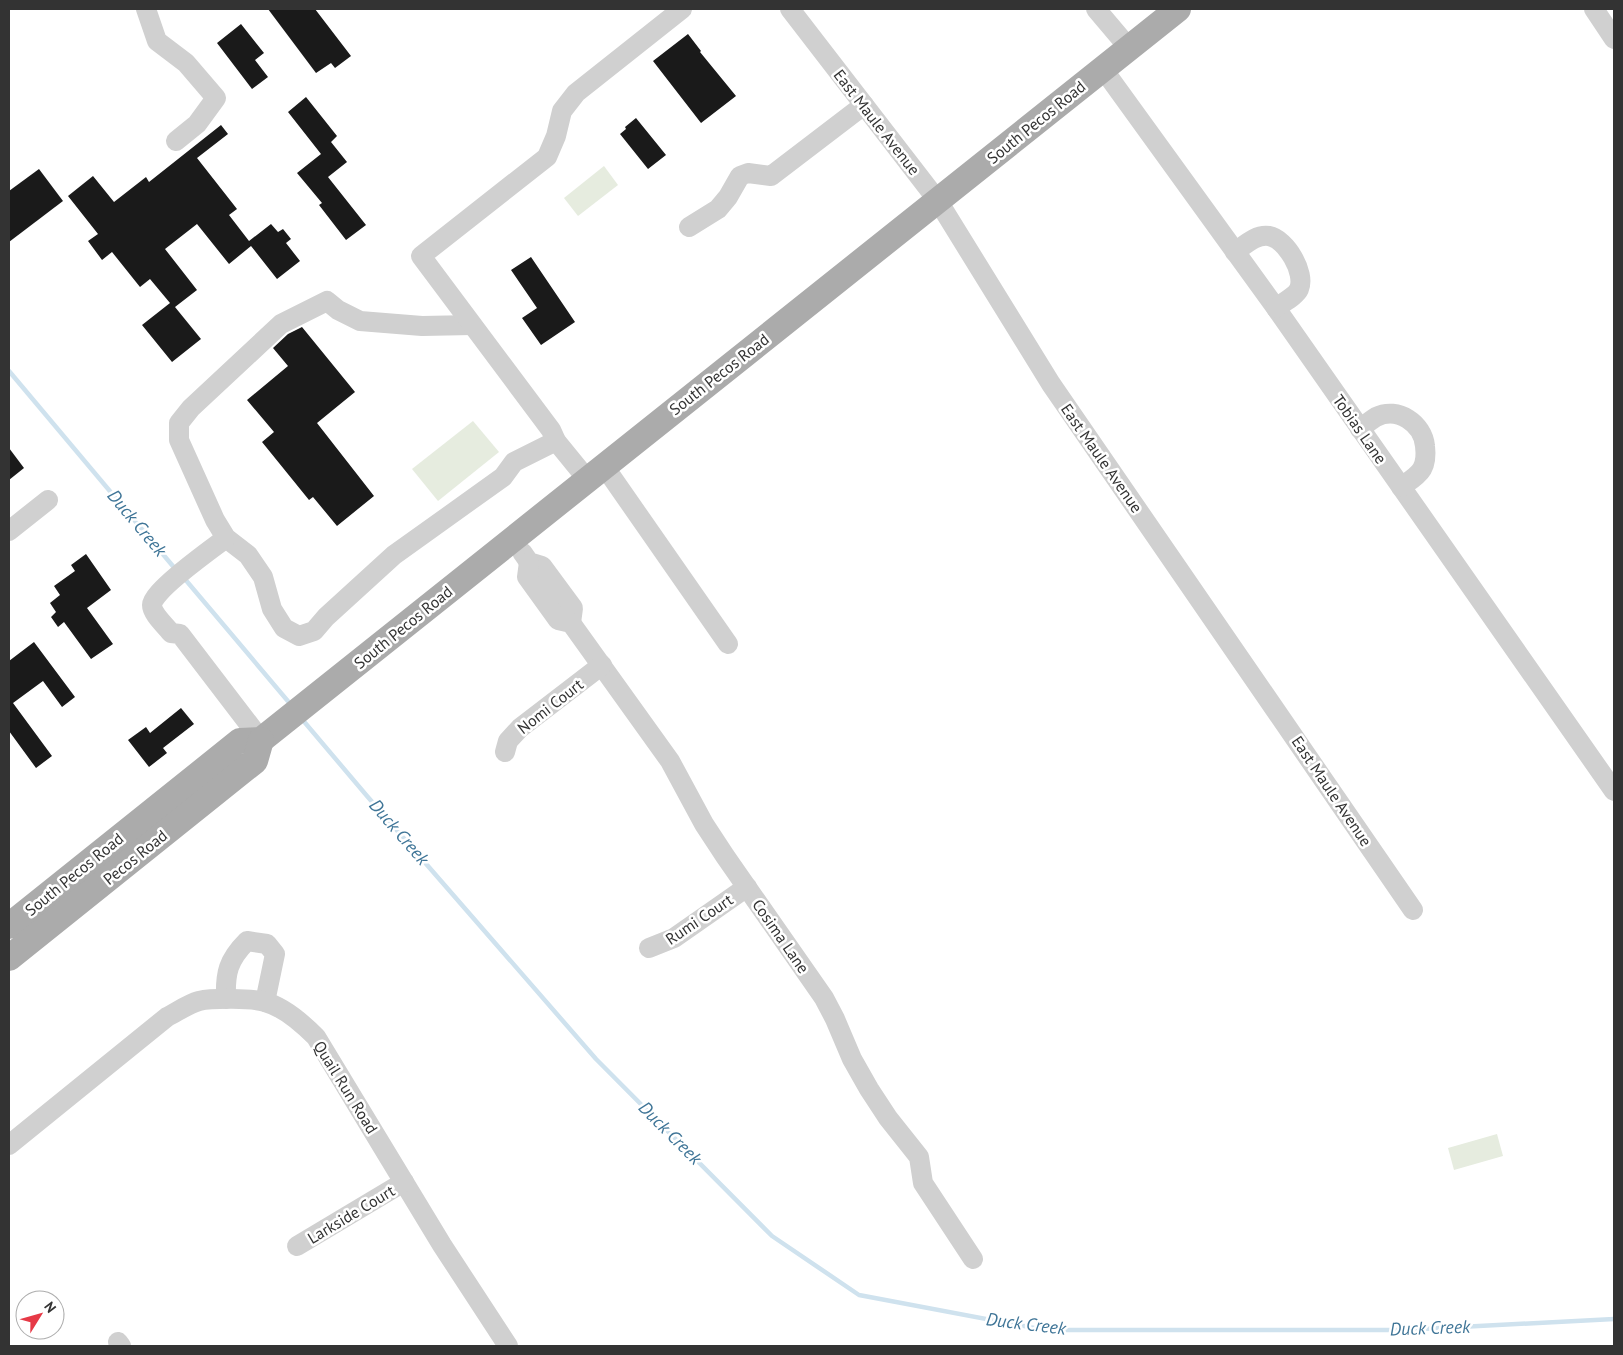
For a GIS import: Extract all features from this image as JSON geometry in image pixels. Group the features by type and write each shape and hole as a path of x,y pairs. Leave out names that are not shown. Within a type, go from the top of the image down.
{"main road":[{"name":"South Pecos Road","path":"9,926 240,741 265,740 314,697 1178,9"},
{"name":"Pecos Road","path":"9,958 255,761 265,740"}],"street":[{"path":"146,9 157,41 186,63 216,98 197,124 176,141"},
{"path":"682,9 576,93 562,111 556,136 547,157 421,256 551,430 556,441 596,472 728,644"},
{"name":"East Maule Avenue","path":"790,9 938,201 1051,384 1413,910"},
{"path":"1096,9 1129,48"},
{"path":"1594,9 1614,39"},
{"name":"Tobias Lane","path":"1103,69 1276,308 1614,791"},
{"path":"688,227 718,209 728,197 740,176 748,173 771,176 864,105"},
{"path":"1235,252 1256,238 1268,236 1280,240 1298,266 1302,281 1299,291 1276,308"},
{"path":"472,326 422,326 360,321 338,310 327,301 281,324 191,408 179,423 179,440 215,520 226,538 248,555 263,577 272,609 284,628 299,636 314,631 326,617 394,556 503,477 514,462 556,441"},
{"path":"1360,429 1377,416 1393,415 1406,417 1415,424 1424,436 1426,458 1422,470 1401,487"},
{"path":"9,531 48,500"},
{"path":"226,538 163,588 153,599 152,606 171,633 180,634 265,740"},
{"name":"Cosima Lane","path":"513,539 529,562 527,577 553,597 558,620 570,623 670,761 704,824 824,998 852,1059 869,1089 888,1118 919,1157 923,1183 973,1259"},
{"name":"Nomi Court","path":"505,752 508,741 520,728 602,665"},
{"name":"Rumi Court","path":"649,948 674,938 747,887"},
{"path":"226,1000 226,982 234,954 246,941 267,944 275,954 265,1002"},
{"name":"Quail Run Road","path":"9,1145 168,1017 199,1001 265,1002 287,1013 316,1037 442,1245 508,1346"},
{"name":"Larkside Court","path":"297,1246 404,1182"}],"shaded area":[{"path":"604,166 618,185 578,216 564,198"},
{"path":"473,421 499,452 438,501 412,469"},
{"path":"1497,1134 1503,1156 1454,1170 1448,1148"}],"building":[{"path":"268,9 315,9 351,56 335,68 331,63 316,73"},
{"path":"241,24 264,53 255,60 268,77 252,89 217,43"},
{"path":"688,34 700,52 736,96 701,123 653,61"},
{"path":"306,97 337,136 331,142 347,162 328,177 366,225 346,240 319,205 322,203 297,173 321,154 288,112"},
{"path":"636,118 666,155 648,169 620,134"},
{"path":"221,125 228,134 197,158 237,209 229,215 249,241 271,224 278,232 283,229 291,239 286,243 300,261 277,279 251,246 229,264 197,224 165,249 197,290 175,307 201,339 172,362 142,325 170,303 150,279 140,287 112,252 102,260 88,241 98,234 68,196 93,176 114,202 146,177 149,182"},
{"path":"39,169 63,201 9,242 9,191"},
{"path":"531,257 575,322 541,345 522,318 537,308 511,270"},
{"path":"302,327 355,392 317,423 374,496 337,526 313,497 309,500 262,442 274,432 247,400 288,366 273,348 288,334"},
{"path":"9,448 24,468 9,480"},
{"path":"86,554 111,590 87,608 113,644 91,659 64,622 58,627 51,617 56,612 50,603 60,595 54,586 75,571 71,565"},
{"path":"34,642 75,697 62,707 43,681 13,703 52,756 36,768 9,731 9,661"},
{"path":"181,708 194,724 163,748 167,753 149,767 128,740 146,727 150,733"}],"waterway":[{"name":"Duck Creek","path":"9,371 177,571"},
{"name":"Duck Creek","path":"184,578 292,706"},
{"name":"Duck Creek","path":"301,718 596,1059 772,1236 859,1295 1045,1330 1403,1330 1614,1319"}]}
